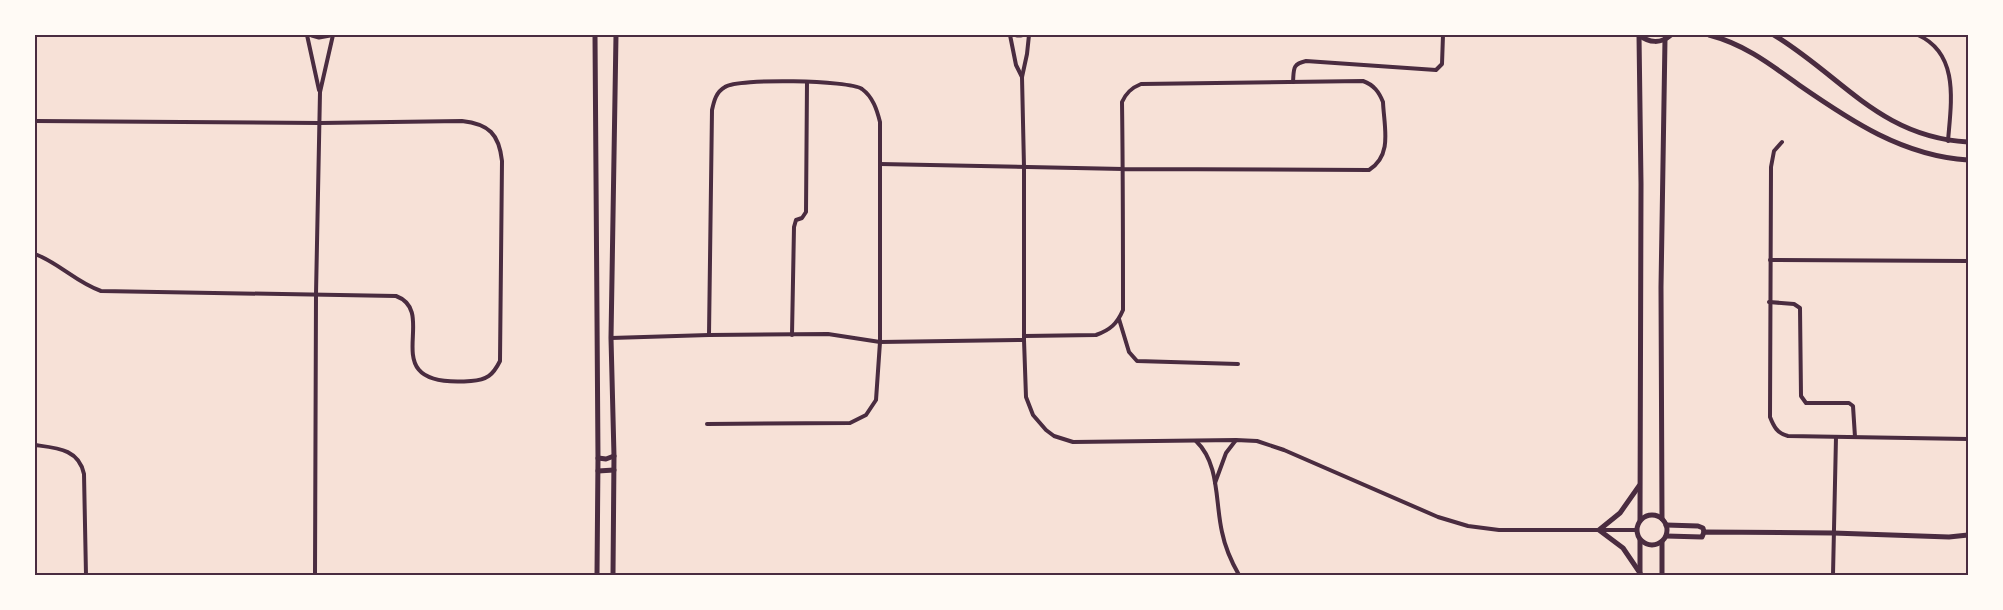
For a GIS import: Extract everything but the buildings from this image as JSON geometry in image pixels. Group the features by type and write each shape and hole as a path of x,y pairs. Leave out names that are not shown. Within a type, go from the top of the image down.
{"street":[{"path":"307,35 320,92"},
{"path":"312,35 319,37 331,35 320,92 316,294 316,575"},
{"path":"595,35 598,458 596,575"},
{"path":"613,575 614,456 611,338 616,35"},
{"path":"1010,35 1016,65 1022,77"},
{"path":"1028,35 1027,54 1022,77 1024,338 1026,397 1038,423 1054,436 1074,442 1196,440 1258,442 1284,450 1438,517 1468,526 1499,530 1636,530"},
{"path":"1293,82 1295,66 1306,61 1436,70 1442,64 1443,35"},
{"path":"1640,574 1640,540 1636,530 1640,520 1641,184 1639,35 1653,42 1666,39 1671,35"},
{"path":"1709,35 1759,56 1859,125 1888,139 1932,155 1968,160"},
{"path":"1774,35 1806,57 1877,113 1910,130 1948,141 1968,142"},
{"path":"1918,35 1942,54 1947,66 1951,100 1948,141"},
{"path":"1662,575 1662,542 1666,536 1666,525 1662,519 1661,288 1666,39"},
{"path":"611,338 828,334 880,342 1096,335 1113,326 1119,319 1122,310 1123,169 1122,102 1132,88 1141,84 1363,81 1376,89 1383,102 1385,150 1377,166 1369,170 1123,169 880,164"},
{"path":"707,424 850,424 872,408 876,400 880,342 880,122 877,110 868,95 854,85 807,82 733,83 724,87 718,93 714,101 709,335"},
{"path":"792,335 794,223 804,216 806,212 807,82"},
{"path":"35,120 476,122 491,130 502,160 500,361 489,377 480,381 446,382 432,380 421,374 415,364 412,317 410,309 402,298 388,295 101,291 87,286 55,263 35,254"},
{"path":"1782,142 1774,151 1771,166 1769,302 1770,417 1773,426 1780,434 1788,436 1968,439"},
{"path":"1770,260 1968,261"},
{"path":"1769,302 1794,304 1800,308 1801,396 1803,400 1806,403 1848,403 1853,406 1855,437"},
{"path":"1119,319 1129,352 1137,361 1238,364"},
{"path":"1833,575 1836,437"},
{"path":"1196,440 1207,456 1215,483 1221,530 1226,547 1239,575"},
{"path":"1215,483 1223,460 1236,440"},
{"path":"35,445 68,451 75,456 82,466 84,474 86,575"},
{"path":"598,458 606,459 614,456"},
{"path":"598,470 614,470"},
{"path":"1598,530 1626,507 1640,484"},
{"path":"1640,520 1652,515 1662,519"},
{"path":"1666,525 1698,526 1703,528 1704,532"},
{"path":"1598,530 1622,548 1640,574"},
{"path":"1704,532 1833,533 1949,537 1968,535"},
{"path":"1666,536 1700,538 1704,532"},
{"path":"1640,540 1652,546 1662,542"}]}
